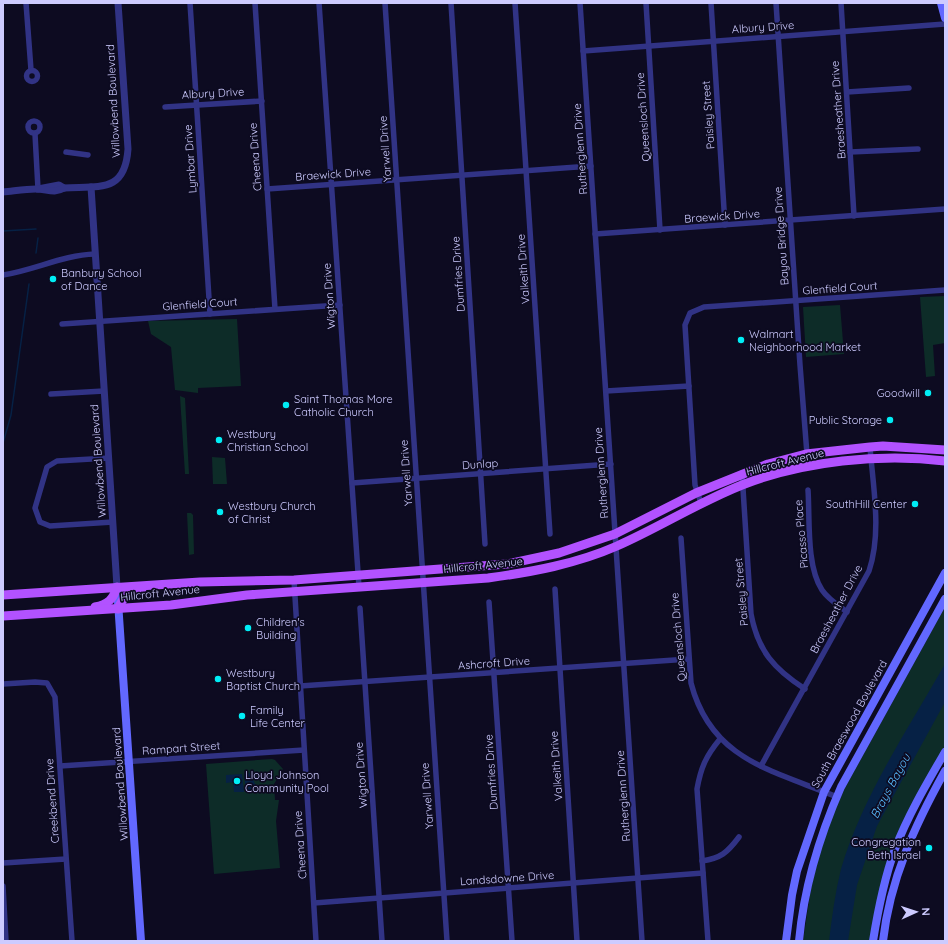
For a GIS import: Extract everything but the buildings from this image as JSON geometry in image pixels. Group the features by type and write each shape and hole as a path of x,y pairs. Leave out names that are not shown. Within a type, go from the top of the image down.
{"main road":[{"path":"941,3 945,18"},
{"name":"Hillcroft Avenue","path":"3,595 160,584 294,580 474,568 535,559 615,534 696,493 742,473 768,464 806,454 870,447 934,448 945,450"},
{"path":"900,459 912,455 930,454 934,448"},
{"name":"Hillcroft Avenue","path":"3,616 171,605 247,594 423,583 520,574 558,566 616,546 701,503 743,485 808,467 871,459 945,461"},
{"name":"South Braeswood Boulevard","path":"786,937 797,871 824,792 883,684 944,579"},
{"path":"118,609 126,594 160,584"},
{"path":"72,612 106,604 115,595 117,587"},
{"name":"Willowbend Boulevard","path":"117,587 130,761 141,941"},
{"name":"South Braeswood Boulevard","path":"799,938 812,866 836,797 945,599"},
{"path":"883,684 894,690"},
{"path":"873,941 881,898 895,849 912,811 945,752"},
{"path":"883,941 890,902 903,855 914,830 945,771"},
{"path":"929,780 937,785"},
{"path":"786,937 799,938"}],"street":[{"path":"26,3 32,70"},
{"name":"Willowbend Boulevard","path":"117,587 91,187 109,184 117,180 123,173 127,163 128,149 118,3"},
{"name":"Lymbar Drive","path":"190,3 210,314"},
{"name":"Cheena Drive","path":"256,3 275,309"},
{"name":"Wigton Drive","path":"319,3 358,587"},
{"name":"Yarwell Drive","path":"385,3 447,941"},
{"name":"Dumfries Drive","path":"451,3 485,544"},
{"name":"Valkeith Drive","path":"515,3 550,534"},
{"name":"Rutherglenn Drive","path":"580,3 642,941"},
{"name":"Queensloch Drive","path":"646,3 660,230"},
{"name":"Paisley Street","path":"711,3 726,225"},
{"name":"Bayou Bridge Drive","path":"776,3 808,467"},
{"name":"Braesheather Drive","path":"841,3 854,216"},
{"name":"Albury Drive","path":"583,51 945,24"},
{"path":"846,92 909,88"},
{"name":"Albury Drive","path":"166,107 262,101"},
{"path":"35,134 38,189"},
{"path":"850,152 918,149"},
{"path":"66,152 88,155"},
{"name":"Braewick Drive","path":"267,189 591,166"},
{"path":"3,192 38,189 59,185 64,188 91,187"},
{"name":"Braewick Drive","path":"595,234 945,209"},
{"path":"3,275 21,272 64,258 95,254"},
{"name":"Glenfield Court","path":"689,386 685,325 690,313 704,307 945,290"},
{"name":"Glenfield Court","path":"62,324 340,305"},
{"path":"606,391 689,386 696,493 701,503"},
{"path":"51,394 104,391"},
{"name":"Braesheather Drive","path":"761,766 869,571 875,548 876,528 870,447"},
{"path":"109,458 57,461 51,463 47,467 35,513 40,522 44,525 56,526 113,522"},
{"name":"Dunlap","path":"352,483 546,470 611,464"},
{"name":"Paisley Street","path":"742,473 753,628 762,648 774,665 782,673 804,689"},
{"name":"Picasso Place","path":"808,490 814,571 820,585 827,595 847,612"},
{"name":"Queensloch Drive","path":"681,538 691,683 702,715 720,739 744,758 836,797"},
{"name":"Cheena Drive","path":"294,580 316,941"},
{"name":"Valkeith Drive","path":"555,589 577,941"},
{"name":"Dumfries Drive","path":"489,602 512,941"},
{"name":"Wigton Drive","path":"360,608 382,941"},
{"name":"Ashcroft Drive","path":"300,686 689,659"},
{"name":"Creekbend Drive","path":"3,684 26,682 47,683 55,697 72,941"},
{"path":"708,941 697,789 700,770 709,753 720,739"},
{"name":"Rampart Street","path":"60,766 304,750"},
{"path":"702,861 716,859 729,851 739,837"},
{"path":"3,863 66,859"},
{"name":"Landsdowne Drive","path":"314,903 703,873"},
{"path":"3,886 6,941"}],"green space":[{"path":"945,296 945,343 933,345 935,376 926,377 920,297"},
{"path":"840,305 844,354 806,357 803,307"},
{"path":"237,319 241,386 198,388 198,393 175,390 171,347 151,334 148,321"},
{"path":"180,396 185,398 189,474 185,474"},
{"path":"212,457 225,458 227,484 213,484"},
{"path":"187,513 191,513 193,515 194,554 189,555"},
{"path":"945,607 945,747 909,811 870,941 803,941 811,888 820,852 831,819 845,788"},
{"path":"275,760 283,769 274,784 275,800 279,800 276,821 280,868 214,874 206,764"}],"water":[{"name":"Brays Bayou","path":"945,664 945,702 877,826 857,885 848,941 829,941 835,896 841,869 850,842 873,790 901,738"},
{"path":"254,773 253,779 257,789 246,791 244,774"},
{"path":"242,774 244,792 234,792 233,782 226,783 226,775"}],"waterway":[{"path":"3,231 36,229"},
{"path":"36,253 38,238"},
{"path":"3,443 11,415 29,284"}],"place":[{"name":"Banbury School of Dance","path":"53,279"},
{"name":"Walmart Neighborhood Market","path":"741,340"},
{"name":"Goodwill","path":"928,393"},
{"name":"Saint Thomas More Catholic Church","path":"286,405"},
{"name":"Public Storage","path":"890,420"},
{"name":"Westbury Christian School","path":"219,440"},
{"name":"SouthHill Center","path":"915,504"},
{"name":"Westbury Church of Christ","path":"220,512"},
{"name":"Children's Building","path":"248,628"},
{"name":"Westbury Baptist Church","path":"218,679"},
{"name":"Family Life Center","path":"242,716"},
{"name":"Lloyd Johnson Community Pool","path":"237,781"},
{"name":"Congregation Beth Israel","path":"929,848"}]}
